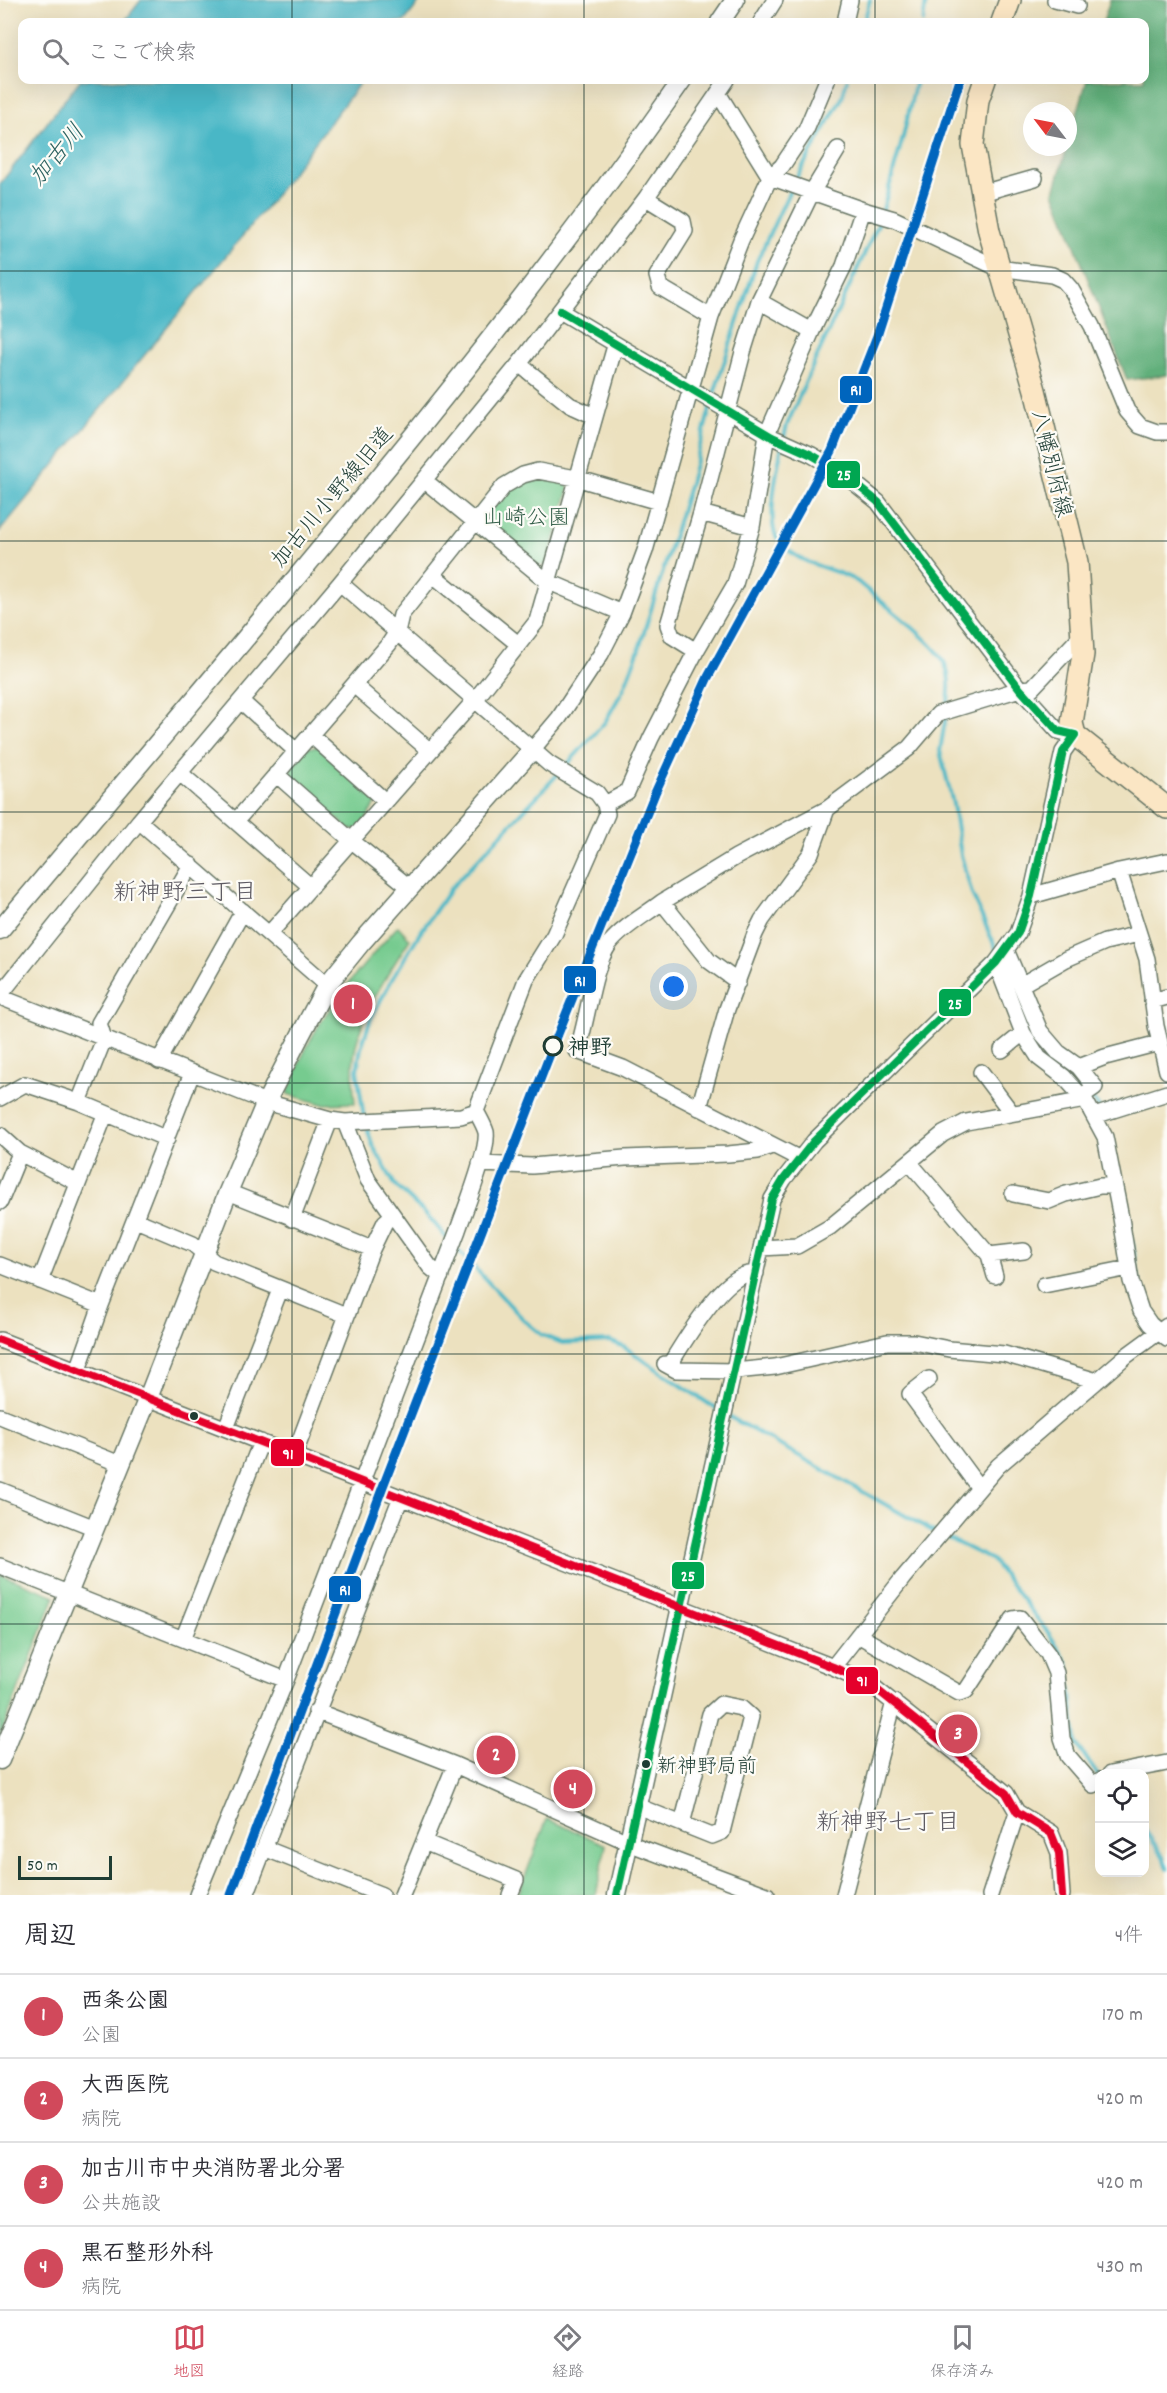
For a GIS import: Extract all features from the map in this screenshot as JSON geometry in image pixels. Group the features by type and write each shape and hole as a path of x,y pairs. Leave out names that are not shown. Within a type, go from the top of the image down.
{"main road":[{"path":"1003,18 1010,0"},
{"name":"八幡別府線","path":"984,84 978,100 974,145 982,193 998,268 1035,390 1077,562 1083,654 1072,723 1075,735"},
{"path":"1075,735 1167,808"}],"street":[{"path":"723,18 735,0"},
{"path":"764,18 775,0"},
{"path":"846,18 850,0"},
{"path":"1055,0 1077,6"},
{"name":"加古川小野線旧道","path":"0,930 455,385 596,200 679,84"},
{"path":"476,1111 461,1116 338,1121 266,1102 104,1040 0,996 139,821 340,583 519,364 646,198 724,84"},
{"path":"0,1760 148,1398 203,1253 266,1102 327,985 409,887 559,718 589,672 622,613 645,551 711,317 741,240 774,178 806,130 825,84"},
{"path":"718,93 774,178 862,210 894,219 998,268 1052,275 1063,280 1071,289 1092,327 1127,411 1140,426 1157,432 1167,432"},
{"path":"696,651 672,636 668,625 759,302 812,192 838,149"},
{"path":"982,193 1035,178"},
{"path":"646,198 683,221 685,231 657,276 660,287 711,317"},
{"path":"605,804 627,792 651,738 696,651 735,584 752,527 770,436 812,331 844,266 862,210"},
{"path":"759,302 812,331"},
{"path":"560,311 728,412 841,472 878,502 972,629 1020,689 1058,731 1075,735 1063,752 1031,896 1018,933 996,963 814,1141 784,1179 772,1199 617,1895"},
{"path":"270,933 475,700 537,621 615,346"},
{"path":"519,364 570,405 594,416"},
{"path":"236,821 296,751 312,736 397,632 401,615 504,486 523,475 538,471 576,478 659,502"},
{"path":"424,480 547,581 622,613"},
{"path":"701,513 752,527"},
{"path":"434,575 518,644"},
{"path":"197,1895 286,1680 458,1230 480,1164 486,1130 476,1111 526,980 554,935 607,814 605,804 597,793 549,764 340,583"},
{"path":"800,1159 623,1068 577,1051 586,1022 589,1000 609,945 617,936 662,902 736,857 827,809 909,748 938,714 1020,689 1032,688 1082,635"},
{"path":"354,685 430,751"},
{"path":"241,701 296,751"},
{"path":"312,736 385,801"},
{"path":"180,773 311,887"},
{"path":"276,774 352,841 409,887"},
{"path":"699,1108 727,1009 762,920 811,853 827,809"},
{"path":"139,821 327,985"},
{"path":"1031,896 1119,871 1167,861"},
{"path":"79,1102 104,1040 99,1023 191,865"},
{"path":"1119,871 1160,999 1159,1043 1167,1071"},
{"path":"662,902 682,930 709,961 738,982"},
{"path":"159,1061 243,911"},
{"path":"1021,985 1066,959 1105,942 1139,934"},
{"path":"761,1248 797,1246 830,1227 943,1134 966,1122 1084,1098 1095,1087 1079,1067 1058,1052 1040,1031 1006,950"},
{"path":"833,1667 998,1467 1097,1381 1164,1332 1141,1311 1129,1268 1122,1218 1113,1186 1101,1113 1064,1077 1039,1058 1023,1033 996,963"},
{"path":"1002,1050 1023,1033"},
{"path":"1079,1067 1105,1057 1159,1043"},
{"path":"981,1072 1011,1112"},
{"path":"78,1370 101,1305 192,1073"},
{"path":"0,1098 25,1084 79,1102 105,1115 167,1139"},
{"path":"1101,1113 1167,1093"},
{"path":"40,1281 105,1115"},
{"path":"338,1121 368,1180 430,1267 441,1276"},
{"path":"292,1219 338,1121"},
{"path":"0,1135 20,1153 78,1183"},
{"path":"480,1164 532,1166 663,1155 728,1154 758,1151 772,1146"},
{"path":"0,1202 20,1153"},
{"path":"909,1162 989,1255 995,1276"},
{"path":"1013,1194 1048,1201 1100,1186 1113,1186"},
{"path":"228,1192 372,1249"},
{"path":"294,1456 372,1249 385,1222 392,1216"},
{"path":"136,1220 193,1244 214,1263 346,1315"},
{"path":"989,1255 1024,1251"},
{"path":"0,1266 101,1305"},
{"path":"1044,1285 1062,1274 1129,1268"},
{"path":"756,1273 742,1276 728,1285 667,1365 676,1370 735,1371 775,1367 887,1342 914,1342 950,1349 1004,1354 1097,1381"},
{"path":"226,1428 280,1290"},
{"path":"0,1341 681,1607 870,1684 1006,1793 1017,1812 1051,1833 1059,1853 1062,1895"},
{"path":"929,1379 910,1394 979,1488"},
{"path":"0,1416 120,1464"},
{"path":"183,1639 261,1442"},
{"path":"0,1490 95,1528"},
{"path":"246,1895 401,1497"},
{"path":"0,1566 286,1680"},
{"path":"858,1635 959,1693 966,1691 1013,1619 1020,1618 1048,1653 1056,1672 1062,1738 1068,1756 1093,1785 1095,1784"},
{"path":"844,1895 894,1702"},
{"path":"637,1806 682,1824 712,1836 722,1832 752,1717 741,1708 721,1704 710,1714 682,1824"},
{"path":"316,1711 455,1765 628,1843 766,1895"},
{"path":"1133,1769 1167,1763"},
{"path":"402,1895 455,1765"},
{"path":"990,1895 1017,1812"},
{"path":"424,1842 516,1880 510,1895"},
{"path":"264,1848 382,1895"}],"green space":[{"path":"1110,0 1167,0 1167,375 1127,380 1054,192 1065,156 1077,156 1077,114 1086,84 1149,84 1149,18 1104,18"},
{"name":"山崎公園","path":"524,478 565,479 569,489 547,565 538,566 487,525 485,515 509,486"},
{"path":"320,746 379,798 360,829 350,830 291,777 292,768 305,748"},
{"path":"398,926 410,939 374,999 360,1032 353,1066 355,1103 322,1104 287,1094 312,1037 333,1003"},
{"path":"0,1574 55,1596 0,1737"},
{"path":"547,1819 606,1845 596,1895 518,1895"}],"water":[{"path":"141,0 421,0 407,18 127,18"},
{"name":"加古川","path":"77,84 359,84 272,200 0,531 0,184"}],"waterway":[{"path":"865,18 870,0"},
{"path":"924,18 926,0"},
{"path":"794,182 842,98 846,84"},
{"path":"882,213 915,84"},
{"path":"713,397 757,261 791,188"},
{"path":"784,437 813,365 880,220"},
{"path":"564,768 605,722 623,690 638,652 690,483 711,405"},
{"path":"782,445 773,506 774,530 777,538 786,548 802,559 858,582 929,643 939,654 948,673 947,708"},
{"path":"946,715 940,751 953,804 961,855 972,894 998,953"},
{"path":"364,1118 357,1070 361,1048 371,1018 390,983 418,936 451,888 558,774"},
{"path":"1026,1021 1033,1036"},
{"path":"1055,1061 1078,1082"},
{"path":"1091,1097 1101,1110"},
{"path":"366,1125 372,1144 395,1185 429,1217 450,1242"},
{"path":"1132,1242 1139,1282"},
{"path":"455,1247 526,1322 542,1335 562,1343 610,1341 624,1347 721,1412"},
{"path":"1145,1301 1160,1325"},
{"path":"728,1416 936,1533"},
{"path":"943,1536 992,1560 1050,1635 1068,1664 1076,1743 1095,1771"},
{"path":"1149,1836 1163,1856 1167,1869"}],"transit line":[{"name":"R1","path":"231,1895 382,1489 552,1049 655,793 708,677 832,451 877,336 959,84"},
{"name":"25","path":"560,311 772,437 812,455 841,472 878,502 1020,689 1058,731 1075,735 1063,752 1031,896 1018,933 996,963 814,1141 784,1179 772,1199 617,1895"},
{"name":"91","path":"0,1340 833,1667 870,1684 1006,1793 1017,1812 1051,1833 1059,1853 1062,1895"}],"place":[{"name":"西条公園","path":"353,1004"},
{"name":"神野","path":"553,1046"},
{"name":"加古川市中央消防署北分署","path":"958,1734"},
{"name":"大西医院","path":"496,1755"},
{"name":"新神野局前","path":"646,1764"},
{"name":"黒石整形外科","path":"573,1789"}],"district":[{"name":"新神野三丁目","path":"185,891"},
{"name":"新神野七丁目","path":"888,1821"}]}
